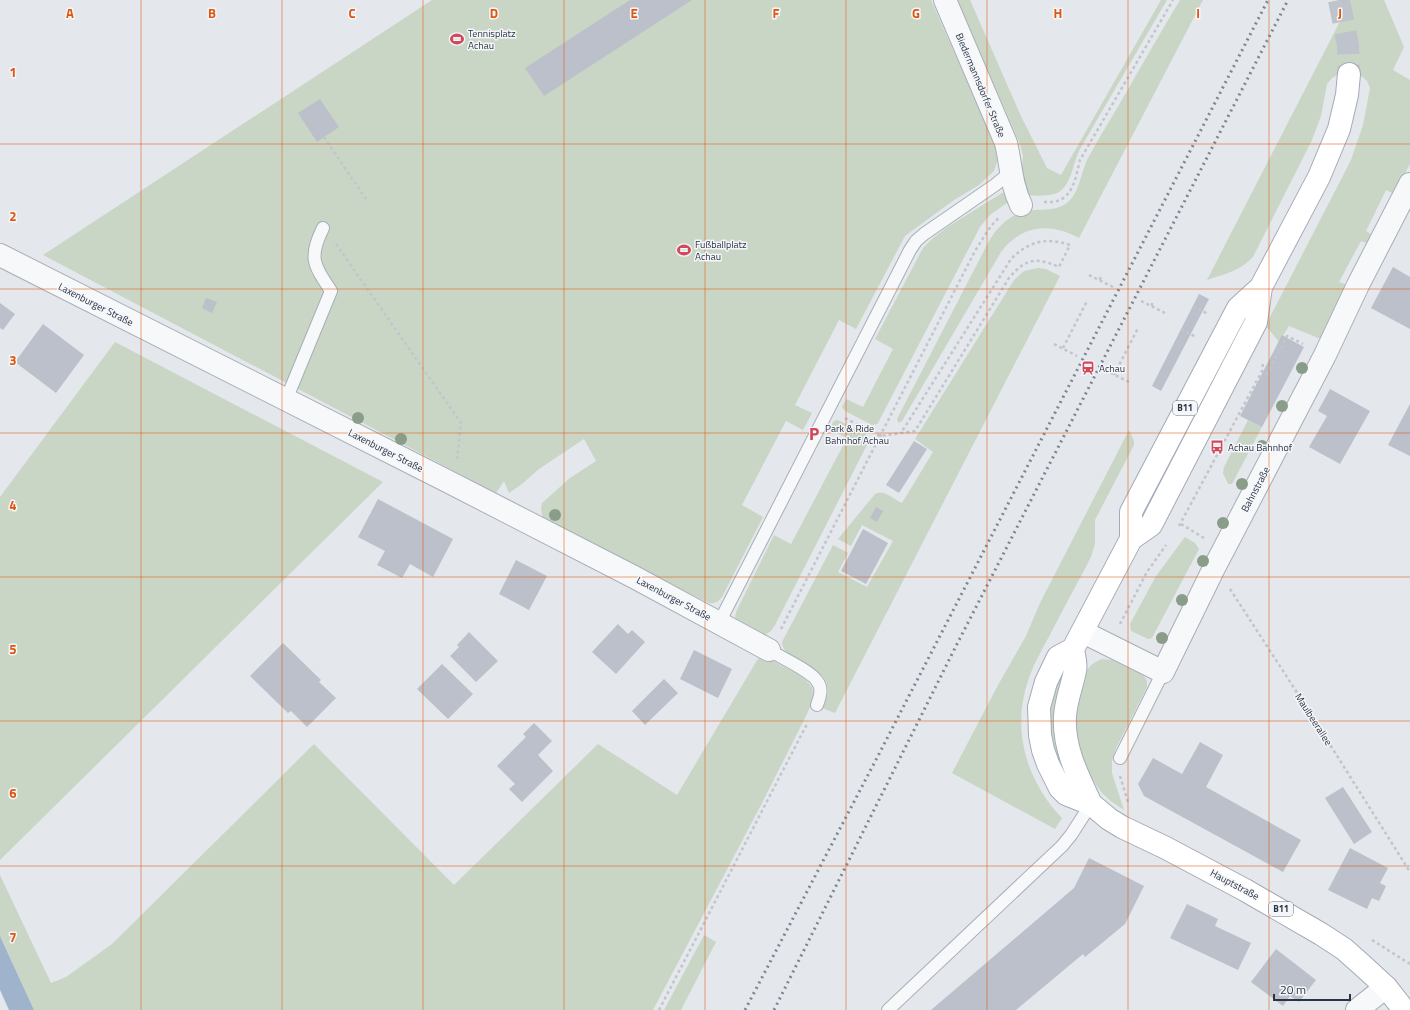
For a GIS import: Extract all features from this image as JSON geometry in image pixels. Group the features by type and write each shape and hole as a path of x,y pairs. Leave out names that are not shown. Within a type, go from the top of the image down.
{"main road":[{"name":"B11","path":"1091,804 1072,762 1067,745 1065,729 1067,700 1076,669 1078,641 1131,539 1151,525 1256,322 1261,287 1319,176 1333,145 1344,113 1350,74"},
{"name":"Hauptstraße","path":"1091,804 1109,819 1122,827 1166,848 1245,890 1344,949 1386,987 1404,1010"}],"street":[{"name":"Biedermannsdorfer Straße","path":"945,0 1006,143 1010,159 1010,172 1021,206"},
{"name":"Bahnstraße","path":"1163,672 1214,568 1325,355 1358,285 1410,184"},
{"name":"Laxenburger Straße","path":"0,255 449,482 719,622 769,650"},
{"path":"1078,641 1109,646 1163,672"},
{"path":"1357,1010 1386,987"}],"lane":[{"path":"719,622 910,250 916,241 1003,179 1010,172"},
{"path":"286,400 331,291 317,270 313,257 317,241 323,228"},
{"path":"769,650 808,673 818,681 820,692 817,705"},
{"path":"1120,758 1163,672"},
{"path":"888,1010 1057,851 1071,835 1091,804"}],"path":[{"path":"769,650 986,233 995,222 1006,213 1021,206 1057,201 1070,191 1074,183 1080,160 1173,0"},
{"path":"324,137 366,199"},
{"path":"334,240 461,423 457,466 449,482"},
{"path":"828,410 880,436 901,433 915,431 1009,278 1023,264 1033,260 1045,261 1059,267 1070,245 1058,241 1046,240 1035,243 1011,259 901,433"},
{"path":"1100,280 1101,274"},
{"path":"1089,275 1113,287"},
{"path":"1152,300 1152,306"},
{"path":"1063,348 1087,301"},
{"path":"1141,301 1165,313"},
{"path":"1114,375 1138,328"},
{"path":"1054,344 1077,356"},
{"path":"1177,530 1262,371 1267,374 1283,344"},
{"path":"1105,370 1129,382"},
{"path":"1181,524 1199,535"},
{"path":"1109,646 1147,572 1168,542"},
{"name":"Maulbeerallee","path":"1214,568 1223,578 1307,708 1410,872"},
{"path":"659,1010 817,705"}],"green space":[{"path":"432,0 931,0 994,143 997,154 997,162 994,171 979,185 954,200 905,236 856,329 839,320 795,405 812,413 803,430 786,421 742,505 763,517 722,597 716,602 709,603 543,520 541,509 542,503 570,478 596,461 584,439 539,469 509,493 504,481 496,493 43,255"},
{"path":"957,0 970,0 1021,116 1047,168 1061,175 1161,0 1167,0 1080,149 1067,184 1057,193 1044,196 1028,195 1021,175 1023,156 1020,144"},
{"path":"1180,0 1203,0 1079,238 1068,233 1047,228 1027,231 1009,243 1001,252 902,421 899,423 897,419 992,236 999,227 1017,214 1060,207 1071,199 1074,195 1087,160"},
{"path":"1351,0 1384,0 1404,47 1393,70 1410,80 1410,164 1395,192 1392,193 1386,190 1366,231 1371,234 1372,238 1370,242 1366,243 1361,241 1339,282 1345,284 1346,288 1323,340 1289,326 1279,342 1267,327 1269,319 1351,160 1363,125 1370,88 1367,81 1363,77 1341,74 1332,78 1327,84 1321,116 1312,140 1253,257 1237,269 1207,280"},
{"path":"1002,193 1005,193 1008,200 1007,203 990,215 980,227 877,424 872,425 845,411 842,407 846,399 863,407 893,349 875,339 923,248 949,226"},
{"path":"1038,268 1046,269 1060,276 835,713 822,708 828,692 826,681 813,668 789,654 784,649 782,642 833,545 848,553 838,572 867,587 893,541 862,525 851,546 838,539 875,494 882,493 889,495 902,503 933,452 915,439 1014,280 1024,271"},
{"path":"115,342 383,482 0,860 0,497"},
{"path":"836,420 867,435 869,441 775,625 771,631 762,637 737,622 735,617 736,612 774,535 791,544 847,438 830,429 833,422"},
{"path":"1248,420 1262,427 1232,484 1228,484 1223,473 1224,467"},
{"path":"1129,430 1134,441 1134,445 1095,520 1095,544 1091,557 1036,660 1030,674 1023,699 1021,718 1022,736 1026,754 1031,772 1040,788 1050,804 1062,818 1055,829 952,773 998,685 1026,636 1040,603"},
{"path":"1185,537 1195,543 1199,549 1152,638 1148,639 1131,631 1130,624 1156,576"},
{"path":"759,657 765,657 802,676 812,687 814,698 761,805 653,1010 34,1010 0,935 0,875 51,983 66,977 112,944 314,744 454,885 598,744 677,795"},
{"path":"1102,659 1112,660 1144,676 1147,681 1147,687 1116,748 1112,761 1112,773 1124,810 1104,795 1091,776 1081,754 1076,730 1077,707 1085,674 1089,667"},
{"path":"1064,663 1075,786 1058,766 1051,744 1049,703"},
{"path":"704,935 716,942 681,1010 664,1010"}],"water":[{"path":"0,935 34,1010 9,1010 0,990"}],"building":[{"path":"630,0 692,0 544,96 525,68"},
{"path":"320,99 339,127 317,142 298,113"},
{"path":"1393,267 1410,277 1410,329 1371,308"},
{"path":"1199,294 1209,299 1161,391 1152,386"},
{"path":"206,298 217,302 212,313 202,308"},
{"path":"0,303 15,314 3,330 0,328"},
{"path":"43,324 84,355 56,393 15,362"},
{"path":"1282,335 1304,347 1262,427 1240,416"},
{"path":"1330,389 1370,411 1340,464 1309,447 1327,416 1318,411"},
{"path":"1410,404 1410,456 1388,445"},
{"path":"914,441 927,449 899,493 886,485"},
{"path":"378,499 453,539 433,577 410,564 402,578 377,565 385,551 358,537"},
{"path":"876,507 883,511 877,522 870,518"},
{"path":"863,529 888,543 866,584 841,571"},
{"path":"516,560 547,576 529,610 499,594"},
{"path":"618,624 628,634 632,630 645,642 616,674 592,652"},
{"path":"469,632 498,661 476,682 450,656 459,647 457,645"},
{"path":"283,643 321,680 319,682 336,698 307,727 291,711 288,713 250,676"},
{"path":"694,650 732,669 718,698 680,679"},
{"path":"442,664 473,694 448,719 417,689"},
{"path":"664,679 678,693 645,725 632,711"},
{"path":"534,723 552,741 538,755 553,771 522,802 509,789 515,784 497,766 526,737 523,734"},
{"path":"1200,742 1223,755 1206,787 1301,840 1283,872 1144,796 1138,784 1153,758 1182,774"},
{"path":"1343,787 1372,832 1354,844 1325,798"},
{"path":"1350,848 1388,868 1380,883 1386,886 1379,901 1372,898 1367,909 1328,890"},
{"path":"1089,858 1144,886 1125,924 1085,957 1083,954 1016,1010 931,1010 1074,888"},
{"path":"1187,904 1218,919 1215,926 1251,943 1238,970 1170,938"},
{"path":"1276,949 1316,980 1299,1002 1290,996 1283,1006 1251,982"}],"tunnel":[{"path":"1339,0 1348,45 1349,74"}],"railway":[{"path":"745,1010 879,754 1268,0"},
{"path":"774,1010 956,646 1288,0"}],"place":[{"name":"Tennisplatz Achau","path":"457,39"},
{"name":"Fußballplatz Achau","path":"684,250"},
{"name":"Achau","path":"1088,368"},
{"name":"Park & Ride Bahnhof Achau","path":"814,434"},
{"name":"Achau Bahnhof","path":"1217,447"}]}
